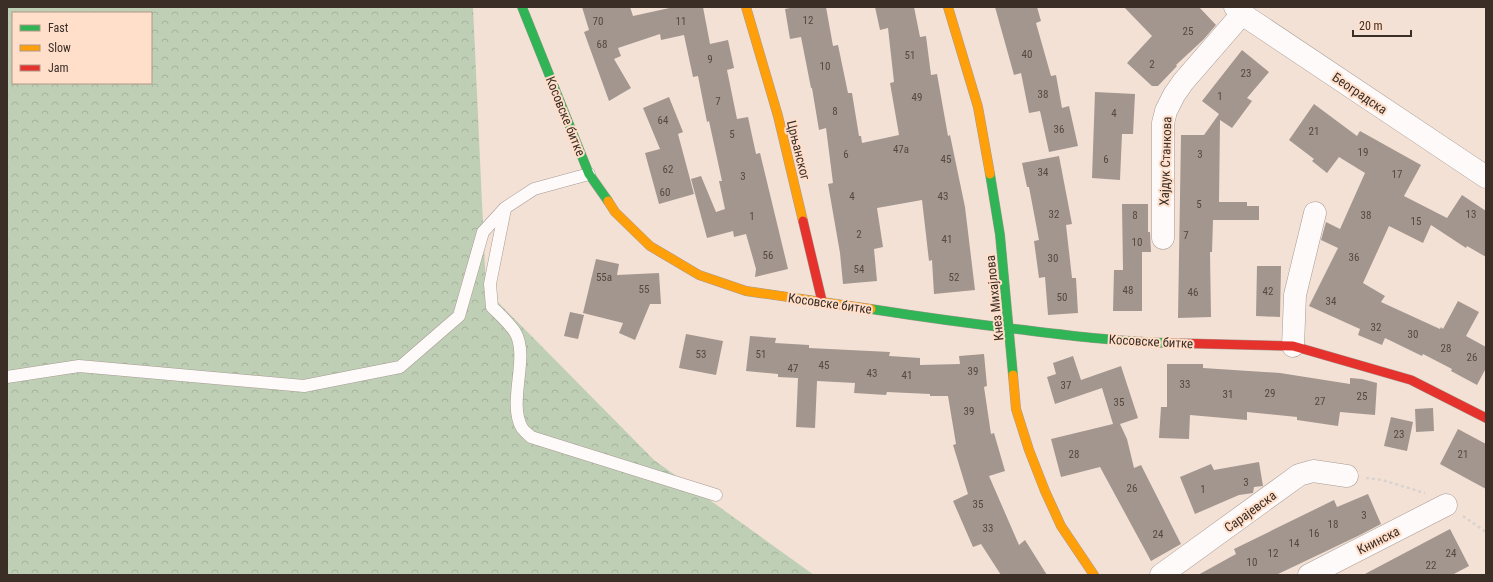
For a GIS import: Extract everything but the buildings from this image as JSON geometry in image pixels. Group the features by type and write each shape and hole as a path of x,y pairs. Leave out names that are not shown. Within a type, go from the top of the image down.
{"street":[{"name":"Косовске битке","path":"522,7 589,174 615,212 650,246 699,275 746,291 822,301 941,320 1056,334 1136,342 1293,346 1411,380 1486,418"},
{"name":"Црњанског","path":"746,7 759,47 822,301"},
{"name":"Кнез Михајлова","path":"948,7 978,107 1000,235 1010,328 1016,409 1029,450 1061,526 1094,575"},
{"name":"Београдска","path":"1238,11 1486,177"},
{"name":"Хајдук Станкова","path":"1163,238 1163,123 1166,111 1183,82 1238,11"},
{"path":"1293,346 1295,295 1315,213"},
{"name":"Сарајевска","path":"1161,575 1299,475 1313,471 1348,476"},
{"name":"Книнска","path":"1309,575 1446,505"}],"lane":[{"path":"7,377 79,366 304,386 400,367 459,316 483,232 505,208 534,189 589,174"},
{"path":"505,208 490,284 492,307 516,333 520,351 517,400 518,414 522,428 531,437 716,495"}],"green space":[{"path":"7,7 473,7 486,290 654,460 814,575 7,575"}],"traffic: fast":[{"path":"522,7 589,174 608,201"},
{"path":"990,174 1000,235 1013,375"},
{"path":"871,309 967,323 1080,336 1171,343"}],"traffic: slow":[{"path":"746,7 778,116 803,221"},
{"path":"948,7 978,107 990,174"},
{"path":"608,201 615,212 650,246 699,275 746,291 871,309"},
{"path":"1013,375 1016,409 1029,450 1045,491 1061,526 1094,575"}],"traffic: jam":[{"path":"803,221 822,301"},
{"path":"1171,343 1293,346 1411,380 1486,418"}]}
